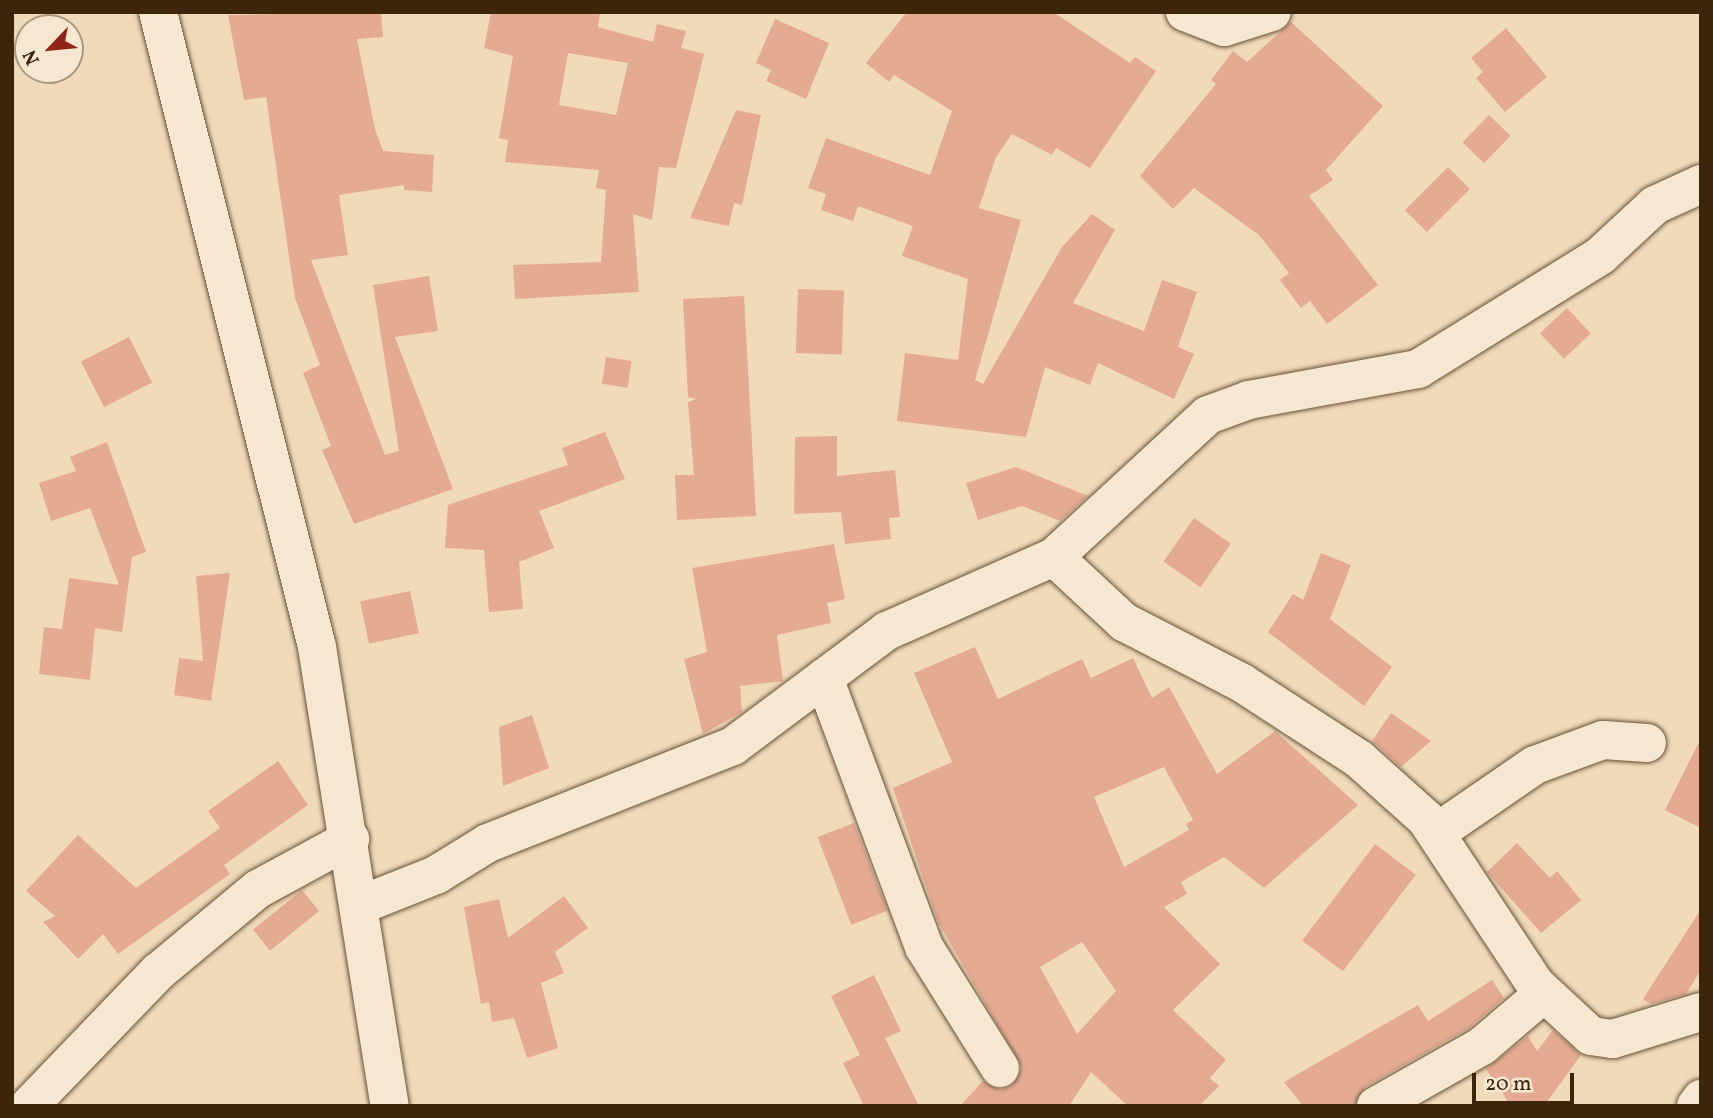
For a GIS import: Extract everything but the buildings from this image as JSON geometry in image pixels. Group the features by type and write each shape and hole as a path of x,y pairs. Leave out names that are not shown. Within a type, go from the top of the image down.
{"street":[{"path":"158,12 317,648 363,905 390,1106"},
{"path":"1185,12 1224,27 1272,12"},
{"path":"363,905 436,875 488,844 733,746 887,631 1054,557 1208,415 1249,400 1418,369 1600,256 1655,205 1701,184"},
{"path":"1054,557 1124,622 1242,682 1359,759 1436,833 1543,993 1591,1036 1613,1039 1701,1012"},
{"path":"824,678 924,947 1000,1068"},
{"path":"1436,833 1535,765 1603,740 1647,743"},
{"path":"29,1106 158,972 238,905 351,839"},
{"path":"1376,1106 1482,1046 1543,993"},
{"path":"1696,1106 1701,1099"}]}
